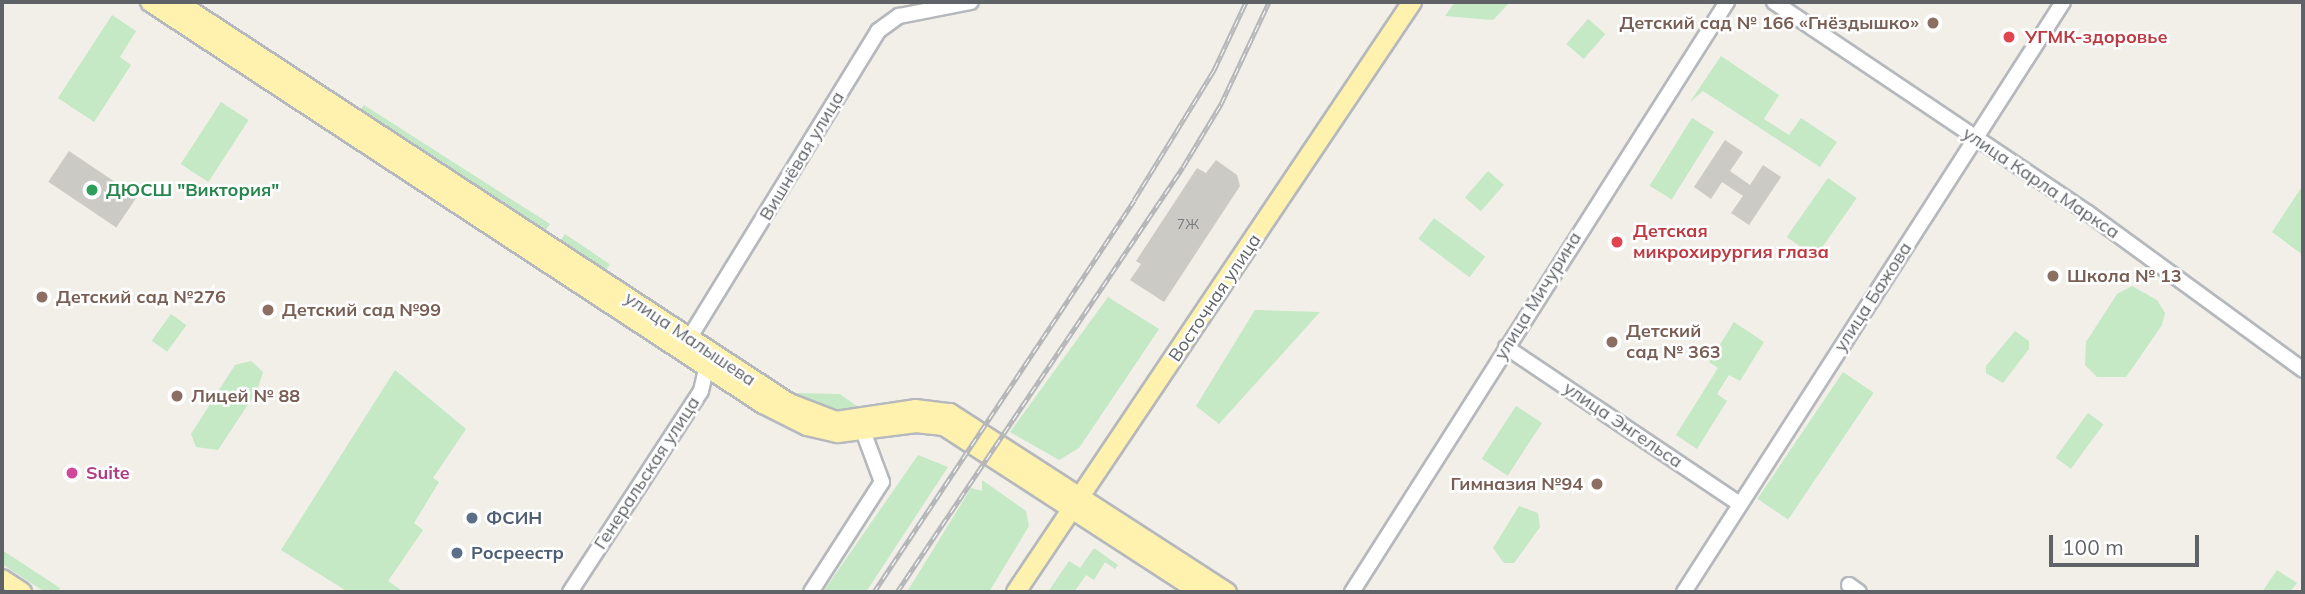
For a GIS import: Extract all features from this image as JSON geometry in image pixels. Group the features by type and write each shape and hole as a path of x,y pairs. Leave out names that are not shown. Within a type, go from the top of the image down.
{"main road":[{"name":"улица Малышева","path":"150,2 685,344 705,349 789,403 823,418 846,420 915,409 950,413 1077,501 1200,592"},
{"name":"улица Малышева","path":"177,2 685,344 710,369 807,426 838,433 916,423 944,426 1077,501 1227,592"},
{"name":"Восточная улица","path":"1016,592 1412,2"},
{"path":"2,579 22,592"}],"street":[{"name":"Вишнёвая улица","path":"685,344 878,31 899,16 954,3 971,2"},
{"name":"улица Мичурина","path":"1352,592 1727,2"},
{"name":"улица Карла Маркса","path":"1774,2 1976,138 2303,370"},
{"name":"улица Бажова","path":"1684,592 2063,2"},
{"name":"улица Энгельса","path":"1506,346 1740,503"},
{"path":"705,349 710,369"},
{"name":"Генеральская улица","path":"570,592 710,369"},
{"path":"811,592 882,482 863,431"}],"green space":[{"path":"1455,2 1510,2 1493,20 1445,16"},
{"path":"112,15 136,31 120,57 131,65 94,122 58,98"},
{"path":"1588,19 1605,34 1584,59 1566,44"},
{"path":"1721,56 1779,95 1764,119 1789,135 1801,118 1837,142 1820,167 1703,91 1690,102"},
{"path":"221,102 249,120 208,182 181,164"},
{"path":"364,105 550,224 544,232 359,111"},
{"path":"1692,118 1714,132 1672,200 1650,186"},
{"path":"1488,171 1504,185 1481,211 1465,197"},
{"path":"1828,178 1857,198 1815,257 1787,237"},
{"path":"2303,185 2303,255 2272,232"},
{"path":"1434,218 1485,257 1469,277 1418,239"},
{"path":"565,234 610,264 604,272 559,242"},
{"path":"2132,286 2157,300 2165,313 2162,325 2126,377 2097,377 2085,365 2086,342 2117,294"},
{"path":"1108,297 1159,329 1079,448 1059,460 1010,432"},
{"path":"1255,310 1320,312 1219,424 1196,406"},
{"path":"171,314 186,325 167,352 152,341"},
{"path":"1734,322 1764,342 1740,381 1729,375 1717,394 1727,401 1697,449 1676,435 1718,368 1709,362"},
{"path":"2015,331 2029,341 2029,349 2003,383 1986,373 1986,366"},
{"path":"251,361 263,372 257,391 218,450 196,447 191,434 235,365"},
{"path":"395,370 466,429 433,478 439,482 414,523 423,530 388,581 404,592 348,592 281,550"},
{"path":"1843,372 1874,393 1788,520 1757,499"},
{"path":"795,393 840,394 858,407 837,410"},
{"path":"1516,406 1542,423 1508,476 1482,459"},
{"path":"2088,413 2103,424 2071,469 2056,457"},
{"path":"918,455 948,467 866,592 823,592"},
{"path":"982,480 1026,511 1029,526 989,592 907,592 971,488 982,491"},
{"path":"1519,506 1538,513 1540,527 1514,563 1504,563 1493,548"},
{"path":"1094,548 1118,565 1115,569 1105,562 1094,580 1086,575 1074,592 1048,592 1069,561 1080,568"},
{"path":"2,550 60,588 57,592 45,592 2,564"},
{"path":"2277,570 2297,583 2290,592 2262,592"}],"building":[{"path":"1725,140 1743,152 1730,171 1750,185 1763,165 1781,177 1749,225 1731,213 1743,196 1722,182 1711,199 1694,187"},
{"name":"ДЮСШ \"Виктория\"","path":"69,151 137,197 116,228 48,182"},
{"path":"1216,160 1237,175 1240,186 1164,302 1130,280 1141,264 1136,261 1197,168 1206,173"}],"tram line":[{"path":"2,589 7,592"}],"railway":[{"path":"874,592 1134,200 1214,70 1246,2"},
{"path":"897,592 1183,167 1221,104 1269,2"}],"place":[{"name":"Детский сад № 166 «Гнёздышко»","path":"1933,23"},
{"name":"УГМК-здоровье","path":"2009,37"},
{"name":"ДЮСШ \"Виктория\"","path":"92,190"},
{"name":"Детская микрохирургия глаза","path":"1617,242"},
{"name":"Школа № 13","path":"2053,276"},
{"name":"Детский сад №276","path":"42,297"},
{"name":"Детский сад №99","path":"268,310"},
{"name":"Детский сад № 363","path":"1612,342"},
{"name":"Лицей № 88","path":"177,396"},
{"name":"Suite","path":"72,473"},
{"name":"Гимназия №94","path":"1597,484"},
{"name":"ФСИН","path":"472,518"},
{"name":"Росреестр","path":"457,553"}]}
